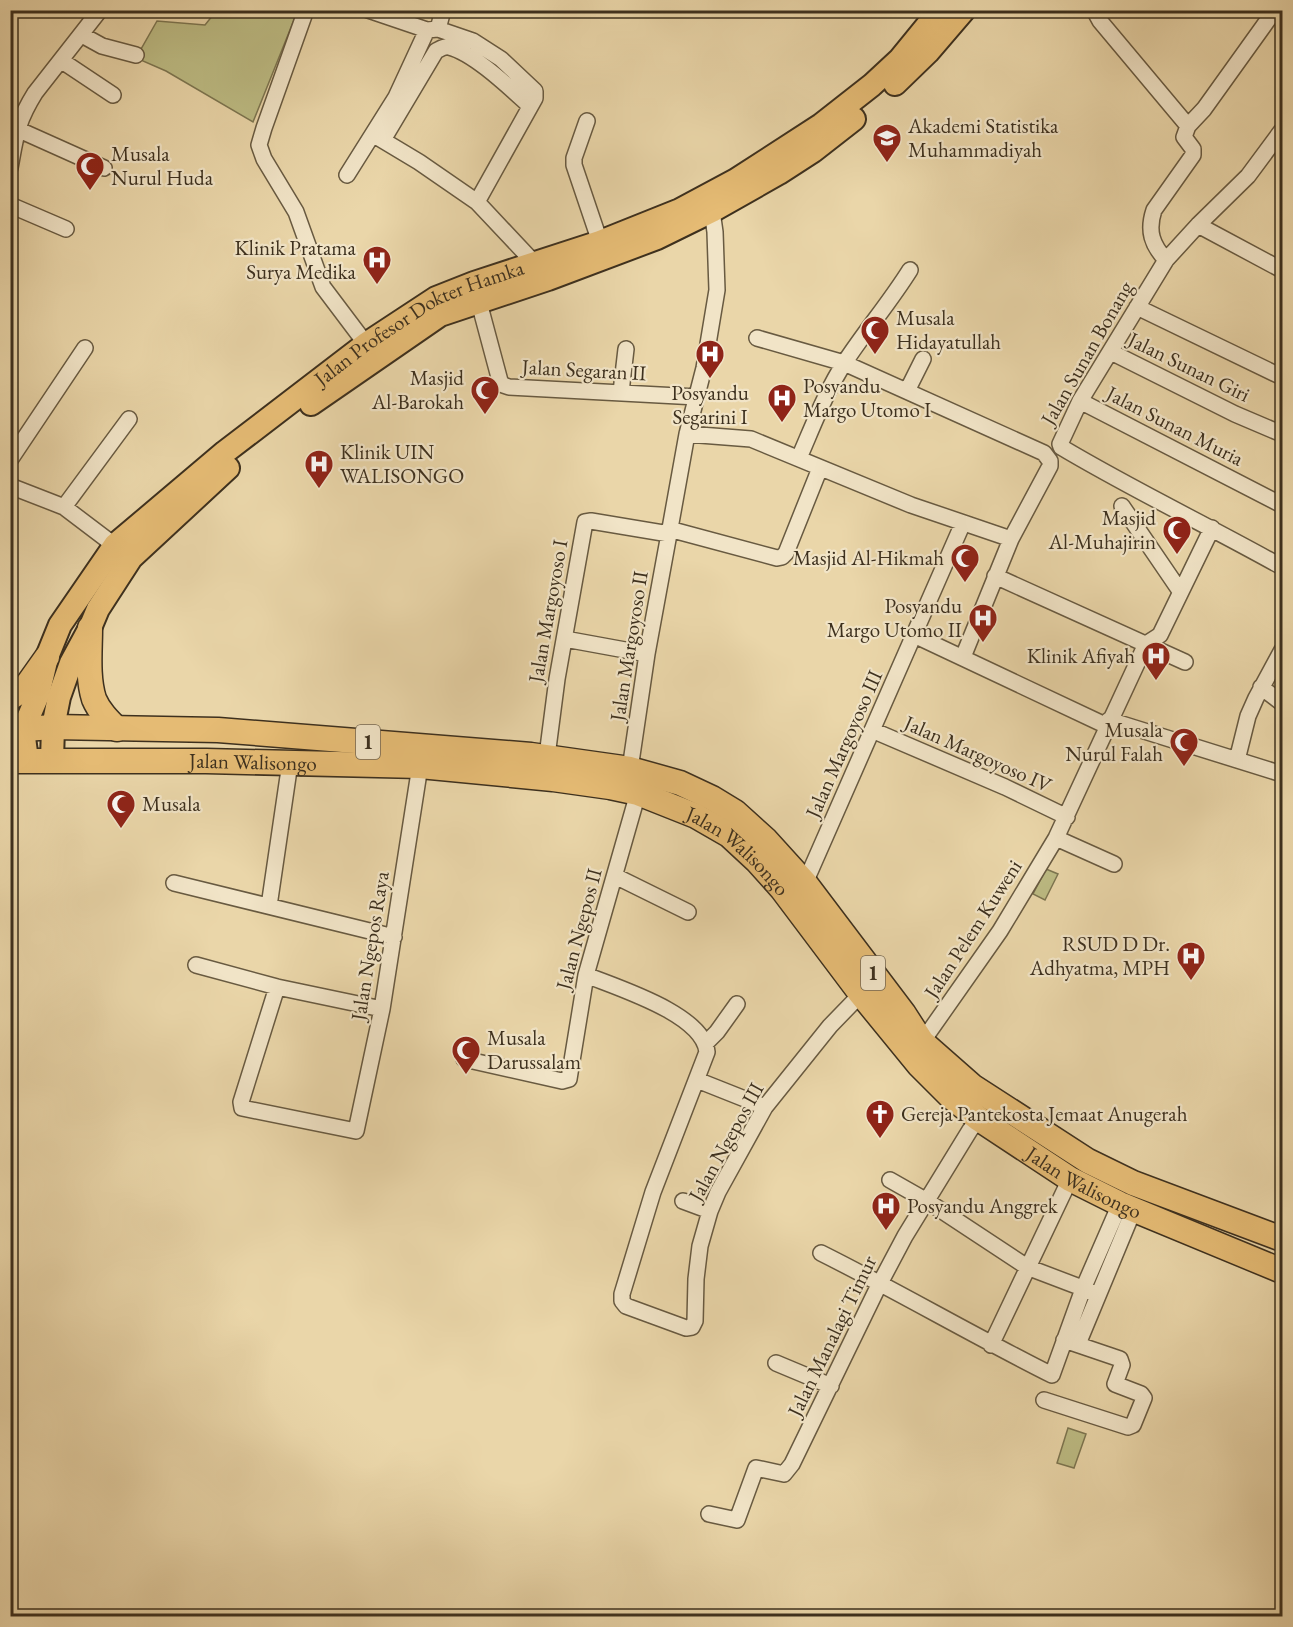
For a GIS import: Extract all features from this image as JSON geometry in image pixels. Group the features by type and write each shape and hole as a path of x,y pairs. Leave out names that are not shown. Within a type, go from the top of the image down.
{"highway":[{"path":"90,628 91,681 94,699 102,713 117,729"},
{"path":"10,698 25,688 47,657"},
{"name":"Jalan Walisongo","path":"53,727 218,730 630,770 680,783 735,812 766,840 805,883 904,1014 922,1042 972,1086 1088,1161 1133,1183 1282,1239"},
{"name":"1","path":"17,730 53,727"},
{"name":"Jalan Walisongo","path":"52,760 420,766 552,764 638,793 696,816 729,836 757,861 782,889 861,994 919,1065 950,1096 979,1119 1070,1179 1127,1206 1282,1270"},
{"name":"1","path":"19,761 52,760"}],"main road":[{"name":"Jalan Profesor Dokter Hamka","path":"541,271 600,242 680,210 736,180 877,91 940,10"},
{"name":"Jalan Profesor Dokter Hamka","path":"17,730 38,694 47,657 60,625 123,552 225,452 371,351 436,298 476,293 541,271 657,238 712,211 779,173 813,151 877,91 928,52 964,10"},
{"name":"Jalan Profesor Dokter Hamka","path":"52,760 53,727 59,697 71,663 90,628 123,552"},
{"path":"17,730 19,761"}],"street":[{"path":"10,168 17,129 26,108 35,93 100,10"},
{"path":"306,10 260,145 264,159 296,212 322,287 371,351"},
{"path":"368,10 473,41 501,60 535,91 535,98 477,202"},
{"path":"378,138 396,97 443,10"},
{"path":"1094,10 1100,21 1188,126"},
{"path":"1166,260 1152,241 1151,217 1193,155 1193,149 1184,137 1188,126 1204,108 1275,10"},
{"path":"82,35 102,46 136,55"},
{"path":"347,176 378,138 436,51 442,47 449,47 474,60 498,77 530,106"},
{"path":"62,61 113,95"},
{"path":"587,121 573,165 600,242"},
{"path":"17,129 104,168"},
{"name":"Jalan Sunan Bonang","path":"1282,130 1248,176 1166,260 1080,401 1061,441 1061,447 1100,470 1282,567"},
{"path":"378,138 419,162 477,202 541,271"},
{"path":"10,205 66,229"},
{"path":"712,211 717,290 708,345 687,434 751,439 911,505 1011,540"},
{"path":"1198,225 1282,270"},
{"path":"799,458 844,363 910,270"},
{"name":"Jalan Segaran II","path":"476,293 503,385 697,397"},
{"path":"1137,307 1282,377"},
{"path":"757,338 844,363 1044,453 1048,457 1050,466 1011,540 963,657"},
{"path":"10,460 85,348"},
{"path":"621,392 626,349"},
{"name":"Jalan Sunan Giri","path":"1111,352 1235,414 1282,434"},
{"path":"907,392 923,359"},
{"name":"Jalan Sunan Muria","path":"1080,401 1282,505"},
{"path":"64,507 129,419"},
{"name":"Jalan Margoyoso II","path":"630,770 647,654 687,434"},
{"path":"669,531 777,558 782,557 786,553 820,468"},
{"path":"10,486 64,507 123,552"},
{"path":"1122,506 1180,591"},
{"name":"Jalan Margoyoso I","path":"552,764 565,639 585,522 591,520 669,531"},
{"name":"Jalan Margoyoso III","path":"805,883 963,523"},
{"name":"Jalan Pelem Kuweni","path":"922,1042 1000,931 1056,838 1146,644 1160,635 1212,528"},
{"path":"995,576 1185,662"},
{"path":"915,635 1108,723 1282,774"},
{"path":"565,639 647,654"},
{"path":"1237,760 1248,716 1282,650"},
{"path":"1261,687 1282,703"},
{"name":"Jalan Margoyoso IV","path":"872,730 1005,787 1067,817"},
{"path":"269,906 290,763"},
{"name":"Jalan Ngepos Raya","path":"277,987 241,1102 242,1108 356,1131 382,1010 420,766"},
{"name":"Jalan Ngepos II","path":"464,1059 562,1081 567,1080 570,1076 586,975 638,793"},
{"path":"1056,838 1114,864"},
{"path":"615,876 688,912"},
{"path":"174,883 394,937"},
{"path":"196,966 382,1010"},
{"path":"586,975 667,1008 701,1036 706,1043 707,1052 697,1080 765,1107"},
{"name":"Jalan Ngepos III","path":"697,1080 653,1192 622,1294 622,1301 626,1306 686,1328 694,1325 698,1262 710,1211 718,1192 765,1107 830,1026 861,994"},
{"path":"706,1043 737,1004"},
{"name":"Jalan Manalagi Timur","path":"709,1514 737,1520 756,1468 786,1473 880,1283 927,1200 979,1119"},
{"path":"991,1345 1070,1179"},
{"path":"890,1180 927,1200 1027,1267 1098,1294"},
{"path":"683,1201 710,1211"},
{"path":"1071,1342 1083,1289 1127,1206"},
{"path":"821,1253 991,1345 1052,1375 1098,1294 1127,1206"},
{"path":"1044,1400 1128,1427 1132,1425 1144,1396 1115,1384 1122,1361 1116,1356 1071,1342"},
{"path":"776,1363 831,1386"}],"shaded area":[{"path":"217,10 291,11 296,15 253,122 166,71 136,58 157,21 205,25"},
{"path":"1046,869 1058,874 1045,900 1033,894"},
{"path":"1068,1428 1086,1434 1074,1468 1057,1463"}],"place":[{"name":"Akademi Statistika Muhammadiyah","path":"887,164"},
{"name":"Musala Nurul Huda","path":"90,192"},
{"name":"Klinik Pratama Surya Medika","path":"377,286"},
{"name":"Musala Hidayatullah","path":"875,356"},
{"name":"Posyandu Segarini I","path":"710,380"},
{"name":"Masjid Al-Barokah","path":"485,416"},
{"name":"Posyandu Margo Utomo I","path":"782,424"},
{"name":"Klinik UIN WALISONGO","path":"319,490"},
{"name":"Masjid Al-Muhajirin","path":"1177,556"},
{"name":"Masjid Al-Hikmah","path":"965,584"},
{"name":"Posyandu Margo Utomo II","path":"983,644"},
{"name":"Klinik Afiyah","path":"1156,682"},
{"name":"Musala Nurul Falah","path":"1184,768"},
{"name":"Musala","path":"121,830"},
{"name":"RSUD D Dr. Adhyatma, MPH","path":"1191,982"},
{"name":"Musala Darussalam","path":"466,1076"},
{"name":"Gereja Pantekosta Jemaat Anugerah","path":"880,1140"},
{"name":"Posyandu Anggrek","path":"886,1232"}]}
